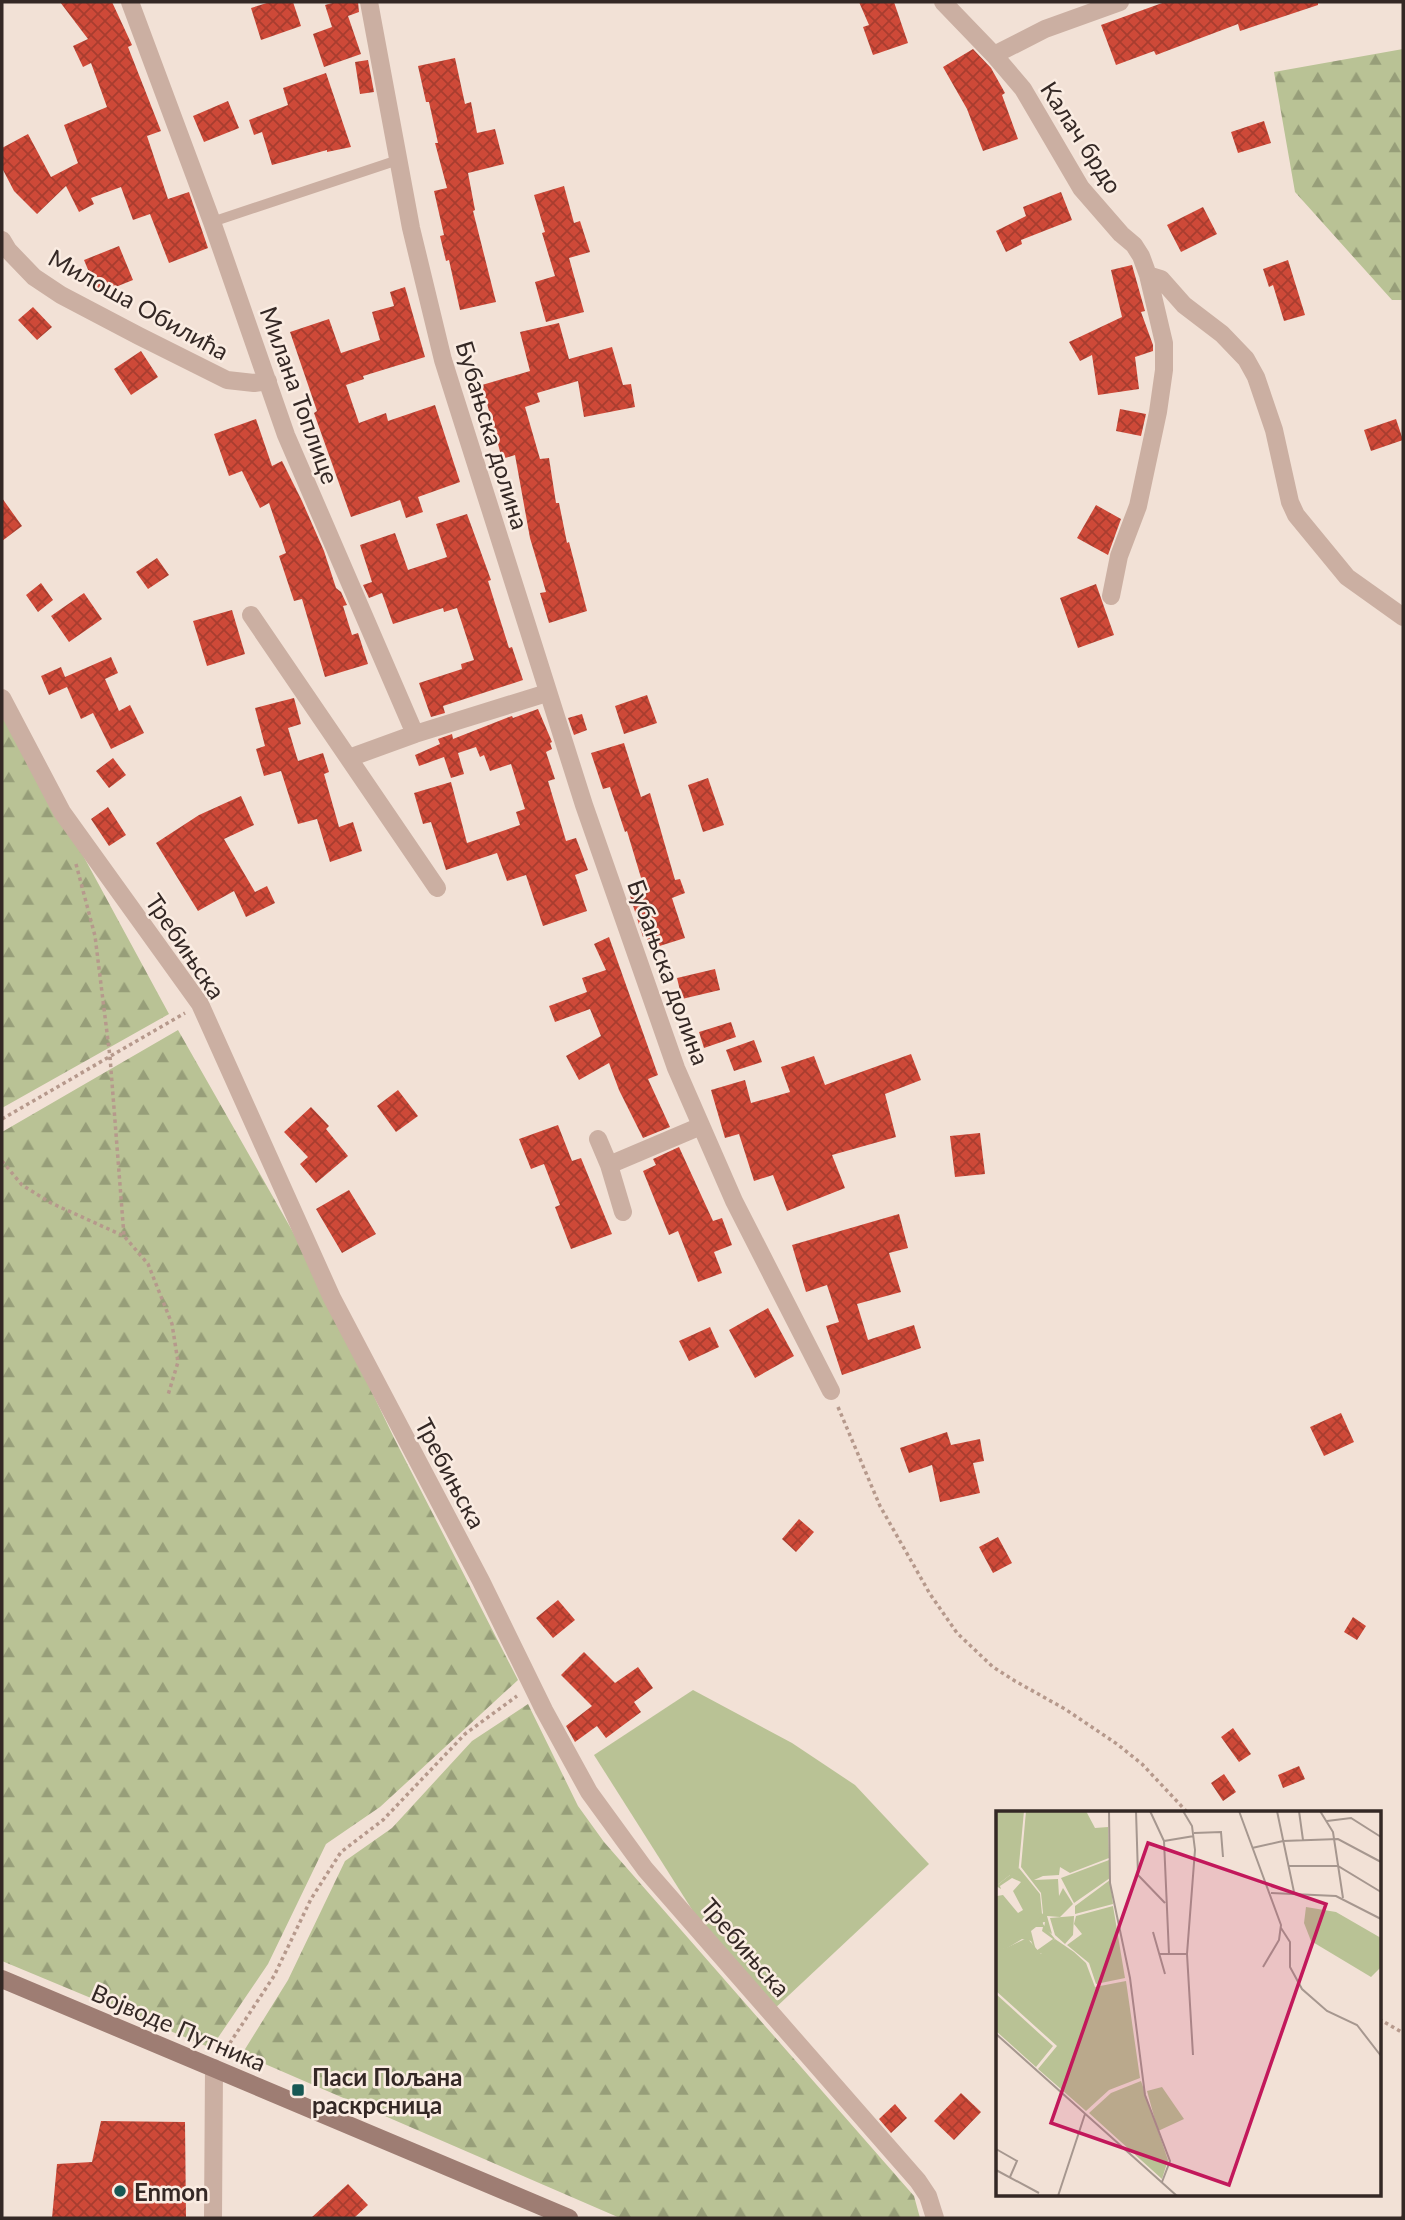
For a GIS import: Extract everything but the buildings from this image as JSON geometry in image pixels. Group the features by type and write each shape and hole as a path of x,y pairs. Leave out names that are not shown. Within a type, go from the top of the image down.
{"street":[{"name":"Милана Топлице","path":"130,2 303,478 415,734"},
{"name":"Бубањска долина","path":"369,2 411,228 443,360 547,693 664,1037 755,1244 831,1391"},
{"name":"Калач брдо","path":"943,2 1023,89 1081,188 1134,245 1148,275 1164,342 1164,370 1156,425 1138,506 1119,556 1111,596"},
{"path":"994,55 1045,29 1120,2"},
{"name":"Милоша Обилића","path":"2,240 34,277 61,295 227,380 268,381"},
{"path":"1148,275 1161,279 1184,305 1222,334 1246,359 1256,377 1274,430 1290,502 1296,515 1347,577 1403,617"},
{"path":"251,615 437,888"},
{"path":"349,758 415,734 547,693"},
{"name":"Требињска","path":"2,698 62,812 200,1004 332,1298 589,1792 645,1869 918,2180 928,2196 935,2218"},
{"path":"609,1165 701,1126"},
{"path":"598,1139 623,1212"},
{"name":"Војводе Путника","path":"2,1979 569,2218"},
{"path":"213,2218 214,2068"}],"lane":[{"path":"212,222 398,160"}],"path":[{"path":"75,861 95,936 110,1057 124,1236"},
{"path":"2,1119 200,1004"},
{"path":"2,1161 22,1185 51,1203 124,1236 148,1264 172,1324 178,1362 168,1395"},
{"path":"831,1391 880,1506 930,1594 957,1633 993,1667 1065,1709 1117,1744 1186,1811"},
{"path":"214,2068 274,1976 311,1899 341,1852 383,1820 465,1734 532,1685"},
{"path":"1380,2019 1403,2033"}],"green space":[{"path":"1403,49 1403,300 1392,300 1295,192 1274,72"},
{"path":"2,706 169,1014 2,1108"},
{"path":"178,1030 306,1255 395,1440 518,1680 380,1807 326,1844 268,1964 211,2048 2,1961 2,1132"},
{"path":"693,1690 792,1743 855,1785 929,1864 772,2011 698,1919 594,1755"},
{"path":"528,1704 578,1806 604,1842 914,2196 920,2218 620,2218 242,2054 288,1980 345,1861 392,1828 472,1741"}],"place":[{"name":"Паси Пољана раскрсница","path":"298,2090"},
{"name":"Enmon","path":"120,2191"}]}
